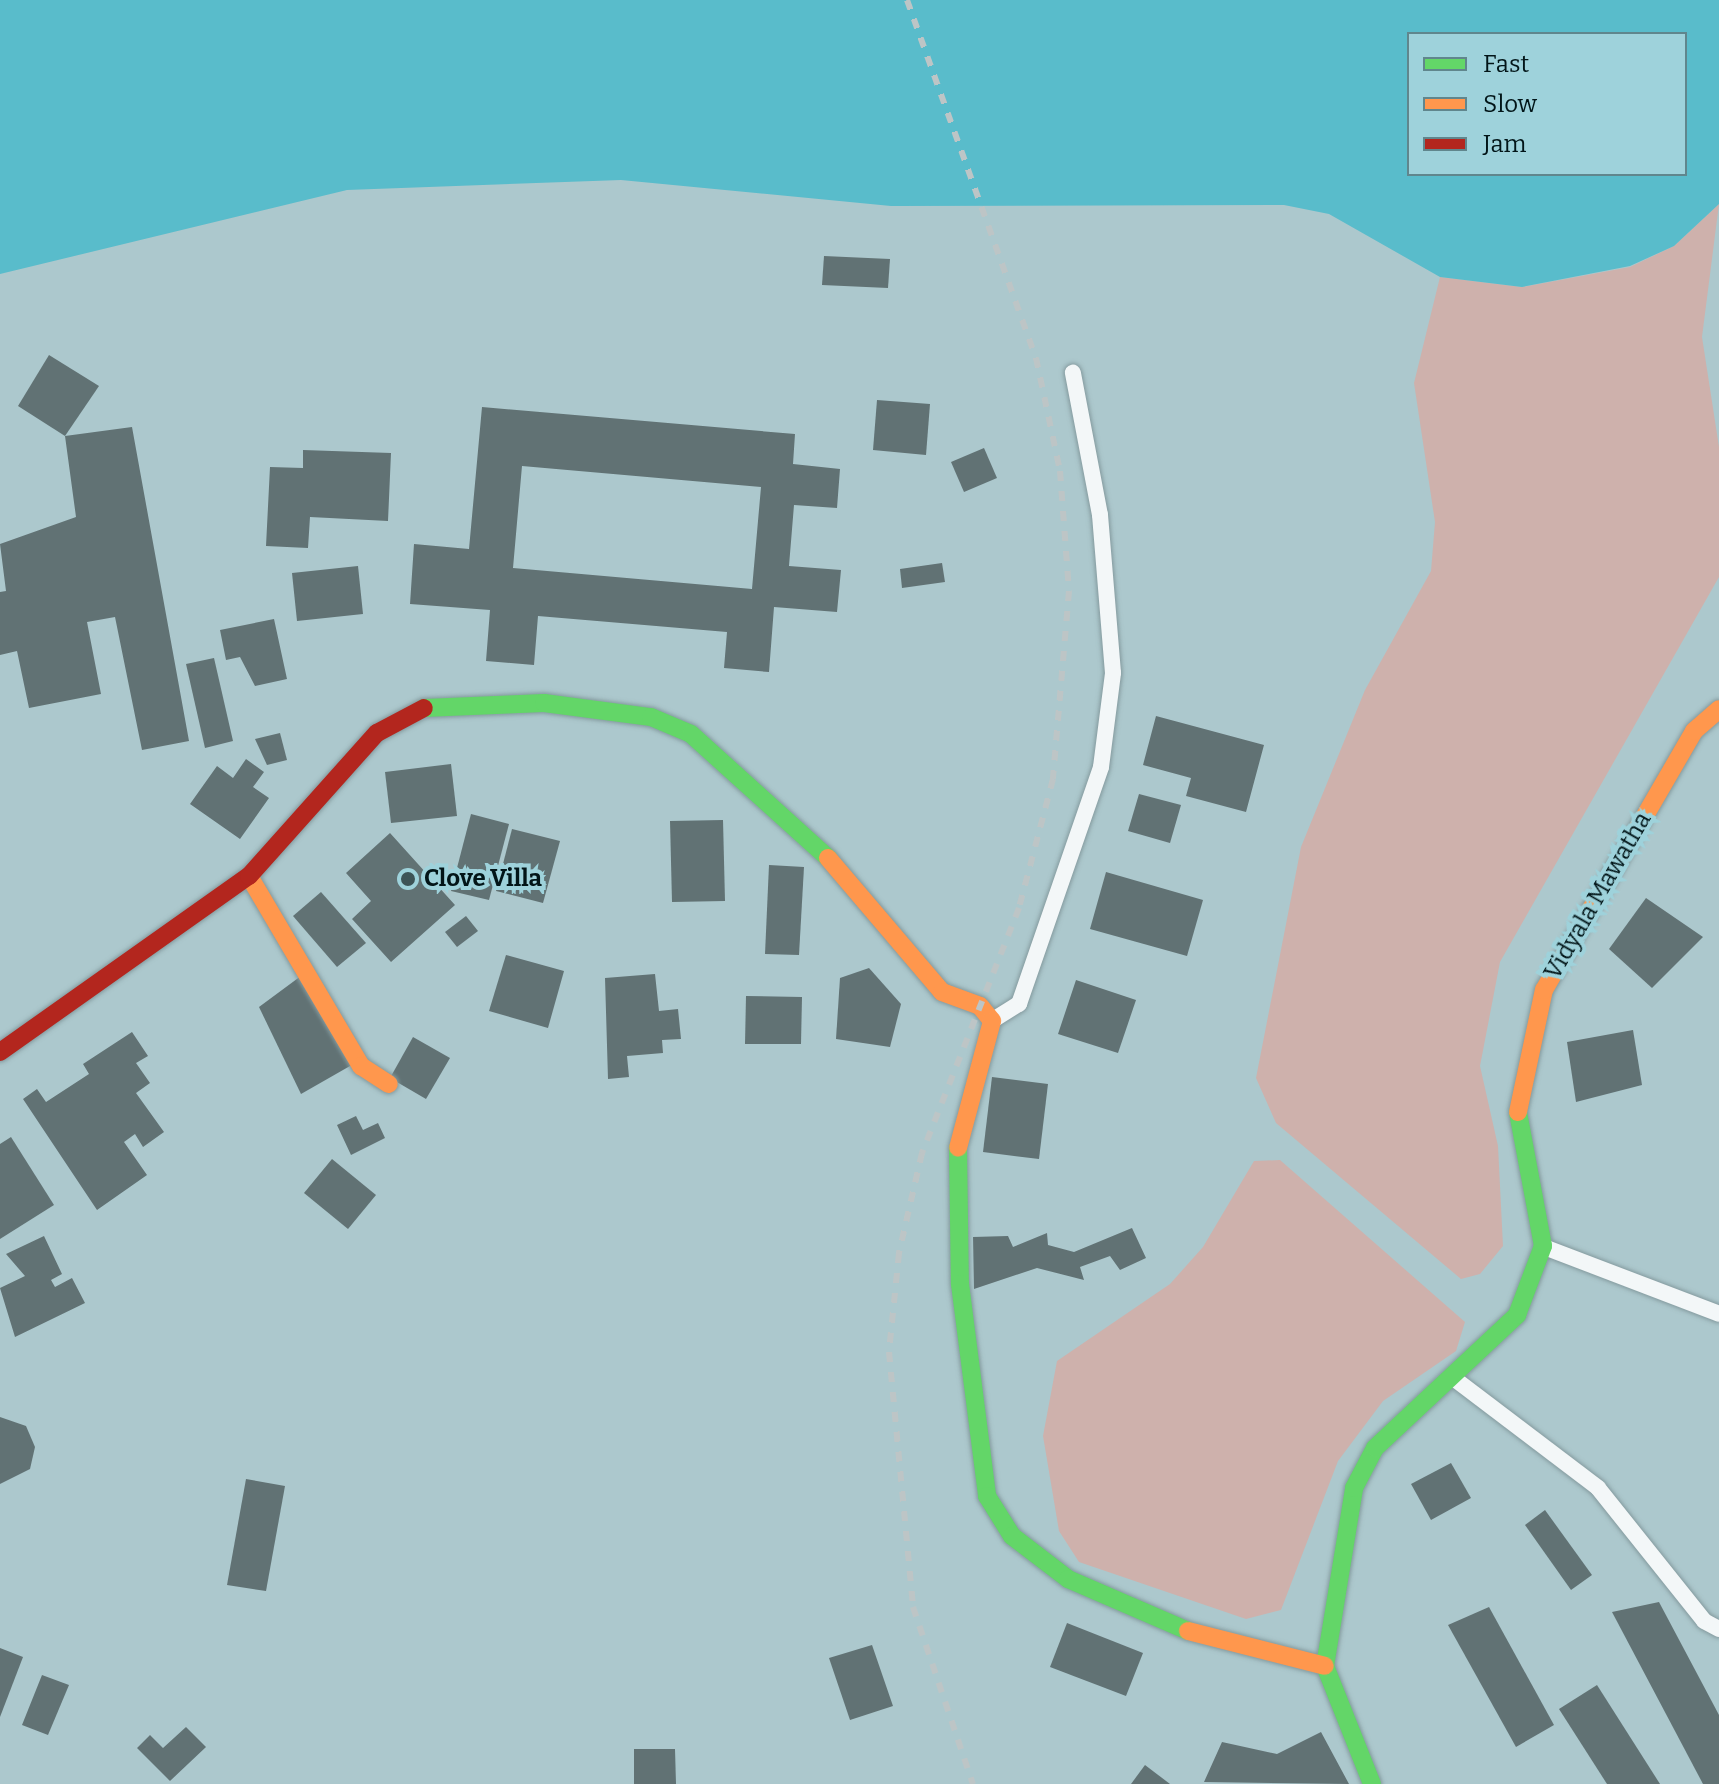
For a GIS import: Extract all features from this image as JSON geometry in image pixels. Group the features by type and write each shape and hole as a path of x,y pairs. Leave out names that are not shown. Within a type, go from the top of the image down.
{"street":[{"path":"0,1052 249,876 377,733 407,713 446,702 530,703 651,717 691,734 818,846 942,992 980,1006 992,1021 958,1129 960,1284 987,1496 1012,1536 1068,1579 1159,1624 1325,1666"},
{"name":"Vidyala Mawatha","path":"1543,1246 1516,1100 1544,990 1694,731 1719,709"},
{"path":"249,876 361,1066 389,1084"},
{"path":"1372,1784 1325,1666 1354,1488 1375,1448 1517,1315 1543,1246"}],"lane":[{"path":"992,1021 1019,1004 1103,752 1113,673 1100,515 1073,373"},
{"path":"1543,1246 1719,1314"},
{"path":"1451,1377 1598,1488 1704,1621 1719,1629"}],"shaded area":[{"path":"1719,204 1702,337 1719,447 1719,577 1500,962 1480,1066 1498,1146 1503,1246 1480,1274 1461,1279 1276,1123 1256,1078 1301,847 1365,690 1431,571 1435,522 1414,383 1440,277 1522,287 1630,267 1674,246"},
{"path":"1280,1160 1465,1322 1456,1351 1383,1401 1338,1461 1281,1610 1246,1619 1079,1562 1059,1531 1043,1436 1057,1361 1170,1284 1203,1247 1254,1161"}],"water":[{"path":"0,0 1719,0 1719,204 1674,246 1630,266 1522,287 1440,277 1329,214 1284,205 891,206 621,180 347,190 0,274"}],"building":[{"path":"824,256 890,259 888,288 822,285"},
{"path":"49,355 99,386 65,436 18,406"},
{"path":"877,400 930,404 926,455 873,450"},
{"path":"482,407 795,434 793,464 840,469 837,508 794,505 789,566 841,570 837,612 774,607 769,672 724,668 727,632 538,616 534,665 486,661 490,610 410,604 414,544 469,549","holes":["522,466 761,487 752,589 513,568"]},
{"path":"132,427 189,741 142,750 115,617 87,622 101,694 29,708 17,651 0,655 0,592 6,591 0,544 76,517 65,436"},
{"path":"984,448 997,478 964,492 951,462"},
{"path":"303,450 391,453 388,521 310,517 308,548 266,546 270,467 303,468"},
{"path":"942,563 945,582 902,588 900,569"},
{"path":"358,566 363,614 297,621 292,573"},
{"path":"274,619 287,679 255,686 240,657 226,660 220,630"},
{"path":"214,658 233,741 205,748 186,664"},
{"path":"1156,716 1264,745 1246,812 1186,796 1191,778 1143,765"},
{"path":"280,733 287,760 267,765 255,739"},
{"path":"246,759 264,772 253,787 269,798 240,839 190,804 217,766 233,778"},
{"path":"451,764 457,816 391,823 385,772"},
{"path":"1139,794 1181,805 1170,843 1128,831"},
{"path":"471,814 509,824 489,900 451,891"},
{"path":"723,820 725,901 672,902 670,821"},
{"path":"512,829 560,841 543,903 496,891"},
{"path":"390,833 455,905 391,962 352,919 371,901 346,873"},
{"path":"769,865 804,867 799,955 765,954"},
{"path":"1106,872 1203,900 1187,956 1090,929"},
{"path":"321,892 366,943 337,967 293,916"},
{"path":"1646,898 1703,937 1652,988 1609,949"},
{"path":"466,916 478,931 457,947 445,932"},
{"path":"506,955 564,971 548,1028 489,1011"},
{"path":"869,968 901,1004 890,1047 836,1039 840,978"},
{"path":"305,973 357,1062 301,1094 259,1007"},
{"path":"655,974 659,1011 678,1009 681,1039 662,1040 663,1053 627,1056 629,1077 608,1079 605,978"},
{"path":"1076,980 1136,1000 1118,1053 1058,1034"},
{"path":"746,996 802,997 801,1044 745,1044"},
{"path":"1633,1030 1642,1085 1576,1102 1567,1042"},
{"path":"132,1032 148,1056 136,1063 150,1083 136,1093 164,1132 143,1147 135,1134 124,1142 147,1175 97,1210 23,1099 37,1089 46,1102 89,1074 83,1064"},
{"path":"413,1037 450,1058 426,1099 390,1078"},
{"path":"992,1077 1048,1084 1039,1159 983,1152"},
{"path":"356,1116 363,1130 378,1123 385,1138 351,1155 337,1125"},
{"path":"11,1137 54,1205 0,1239 0,1144"},
{"path":"332,1159 376,1195 348,1229 304,1193"},
{"path":"1132,1228 1146,1258 1120,1270 1110,1256 1080,1267 1084,1280 1037,1268 974,1289 973,1237 1008,1236 1013,1247 1047,1233 1048,1245 1074,1252"},
{"path":"44,1236 62,1274 51,1280 55,1287 72,1278 85,1303 15,1337 0,1288 25,1276 6,1254"},
{"path":"0,1417 26,1426 35,1447 30,1469 0,1484"},
{"path":"1451,1463 1471,1498 1431,1520 1411,1484"},
{"path":"246,1479 285,1486 266,1591 227,1585"},
{"path":"1545,1510 1592,1575 1571,1590 1525,1525"},
{"path":"1659,1602 1719,1715 1719,1784 1703,1784 1612,1612"},
{"path":"1489,1607 1554,1725 1516,1747 1448,1625"},
{"path":"1067,1623 1143,1653 1126,1696 1050,1667"},
{"path":"872,1645 893,1706 850,1720 829,1658"},
{"path":"0,1648 23,1657 0,1717"},
{"path":"42,1675 69,1685 48,1735 22,1725"},
{"path":"1597,1685 1660,1784 1607,1784 1559,1709"},
{"path":"186,1727 206,1747 170,1781 137,1748 150,1735 163,1748"},
{"path":"1321,1732 1349,1784 1204,1782 1222,1742 1277,1754"},
{"path":"634,1749 675,1749 676,1784 634,1784"},
{"path":"1145,1765 1170,1784 1131,1784"}],"railway":[{"path":"907,0 1036,358 1060,471 1069,591 1053,779 1019,908 922,1153 899,1253 889,1352 913,1607 973,1784"}],"traffic: fast":[{"path":"424,708 544,703 651,717 691,734 828,858"},
{"path":"1372,1784 1325,1666 1354,1488 1375,1448 1517,1315 1543,1246 1518,1112"},
{"path":"958,1148 960,1284 987,1496 1012,1536 1068,1579 1188,1631"}],"traffic: slow":[{"path":"1518,1112 1544,990 1694,731 1719,709"},
{"path":"828,858 942,992 980,1006 992,1021 958,1148"},
{"path":"249,876 361,1066 389,1084"},
{"path":"1188,1631 1325,1666"}],"traffic: jam":[{"path":"0,1052 249,876 377,733 424,708"}],"place":[{"name":"Clove Villa","path":"408,879"}]}
